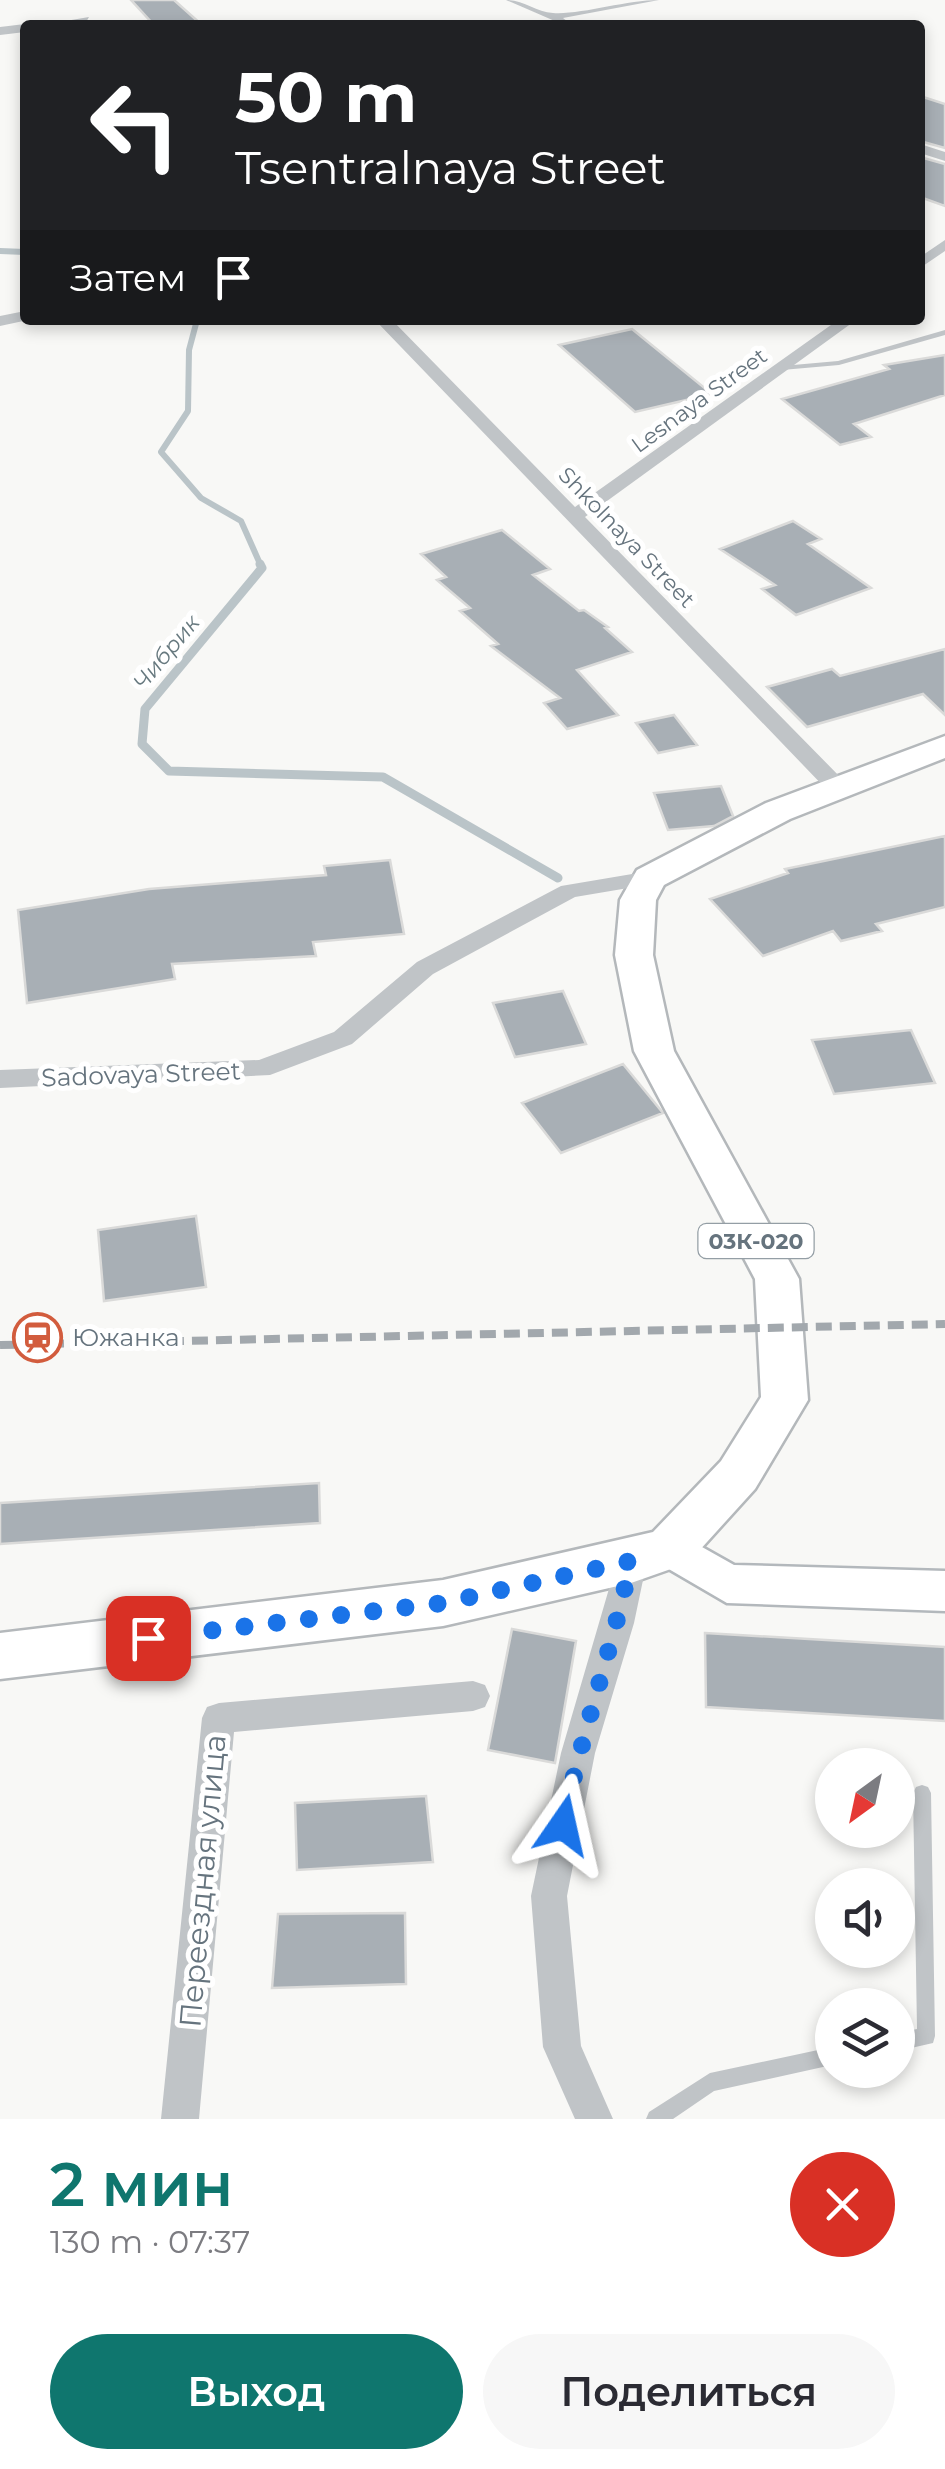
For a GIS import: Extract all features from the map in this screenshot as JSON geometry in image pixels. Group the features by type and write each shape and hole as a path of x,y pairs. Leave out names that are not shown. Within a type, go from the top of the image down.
{"main road":[{"path":"650,878 778,811 945,746"},
{"name":"03К-020","path":"650,878 638,900 634,956 654,1051 777,1279 785,1400 738,1475 650,1554"},
{"path":"0,1656 443,1603 650,1554"}],"street":[{"path":"512,0 544,20"},
{"path":"551,20 653,0"},
{"path":"925,260 945,244"},
{"name":"Shkolnaya Street","path":"389,325 837,788"},
{"name":"Lesnaya Street","path":"576,516 841,325"},
{"name":"Sadovaya Street","path":"0,1079 262,1069 343,1038 425,968 570,891 650,878"},
{"path":"594,2119 562,2047 549,1896 578,1753 618,1623 650,1554 727,1584 945,1592"},
{"name":"Переездная улица","path":"180,2119 219,1718 473,1696"}],"lane":[{"path":"782,368 839,363 945,332"},
{"path":"915,2038 926,2036 922,1794"},
{"path":"656,2119 710,2082 815,2060"}],"building":[{"path":"131,0 174,0 196,20 149,20"},
{"path":"925,98 945,104 945,148 925,142"},
{"path":"925,158 945,164 945,206 925,199"},
{"path":"632,329 712,394 635,412 559,345"},
{"path":"945,355 945,395 854,424 871,437 840,445 782,399 889,369 884,365"},
{"path":"793,521 821,539 808,544 871,588 796,615 762,589 775,585 720,549"},
{"path":"502,530 550,569 533,575 579,611 584,610 608,627 605,628 632,652 577,670 618,715 567,729 544,703 560,698 491,646 498,644 460,611 470,608 437,580 446,577 421,554"},
{"path":"945,649 945,715 923,694 807,727 767,687 832,669 840,676"},
{"path":"674,715 697,745 658,753 636,723"},
{"path":"721,786 733,816 714,826 668,830 654,793"},
{"path":"945,836 945,907 876,924 882,931 841,941 833,931 763,956 710,899 788,873 785,869"},
{"path":"390,860 404,934 313,942 316,956 172,964 175,979 27,1003 18,910 149,889 326,875 324,866"},
{"path":"563,991 586,1044 515,1057 493,1003"},
{"path":"911,1030 935,1083 834,1094 812,1040"},
{"path":"623,1064 663,1113 561,1153 522,1103"},
{"path":"196,1216 206,1287 104,1301 98,1230"},
{"path":"319,1483 320,1523 0,1544 0,1503"},
{"path":"512,1629 576,1641 555,1763 488,1750"},
{"path":"705,1633 945,1647 945,1721 706,1707"},
{"path":"426,1796 433,1862 297,1870 295,1803"},
{"path":"405,1913 406,1984 272,1988 278,1914"}],"waterway":[{"name":"Чибрик","path":"0,251 20,252"},
{"name":"Чибрик","path":"196,325 189,350 188,411 161,452 201,498 241,521 261,566"},
{"name":"Чибрик","path":"261,566 145,709 142,744 169,771 383,777 558,878"}],"railway":[{"path":"0,1345 945,1324"}],"place":[{"name":"Южанка","path":"37,1337"}],"route":[{"path":"148,1638 443,1603 631,1561 618,1623 578,1753 563,1825"}]}
